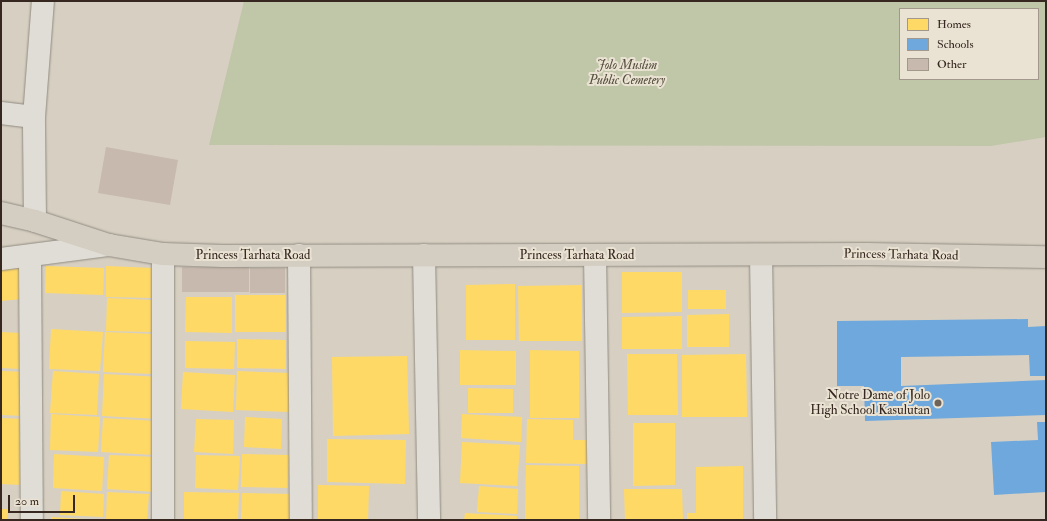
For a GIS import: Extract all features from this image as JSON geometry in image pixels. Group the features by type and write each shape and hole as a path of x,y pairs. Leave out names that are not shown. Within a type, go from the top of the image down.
{"main road":[{"name":"Princess Tarhata Road","path":"1,213 35,221 109,245 163,254 868,254 1046,257"}],"street":[{"path":"35,221 34,117 43,1"},
{"path":"1,113 34,117"},
{"path":"1,259 30,257 109,245"},
{"path":"163,254 163,520"},
{"path":"299,255 301,520"},
{"path":"424,255 429,520"},
{"path":"594,255 599,520"},
{"path":"761,255 765,520"},
{"path":"30,257 32,520"}],"green space":[{"name":"Jolo Muslim Public Cemetery","path":"244,1 1046,1 1046,137 991,146 209,145"}],"building: Homes":[{"path":"46,266 104,268 103,295 45,293"},
{"path":"106,266 154,268 153,298 106,297"},
{"path":"20,268 22,299 1,301 1,270"},
{"path":"622,272 682,272 682,312 622,313"},
{"path":"515,284 515,340 466,340 466,285"},
{"path":"582,285 582,341 519,341 518,286"},
{"path":"688,290 726,290 726,309 688,309"},
{"path":"235,295 286,295 286,332 235,332"},
{"path":"186,297 232,297 232,333 185,332"},
{"path":"107,298 152,300 151,332 106,331"},
{"path":"729,314 729,347 687,347 687,315"},
{"path":"682,316 682,349 622,349 622,317"},
{"path":"51,329 103,332 100,371 49,369"},
{"path":"1,332 22,333 20,369 1,368"},
{"path":"105,332 155,334 153,374 103,372"},
{"path":"237,339 286,340 286,369 237,368"},
{"path":"185,341 235,342 234,369 185,368"},
{"path":"460,350 516,351 516,385 460,385"},
{"path":"530,350 579,351 579,418 530,418"},
{"path":"627,354 677,354 678,415 628,415"},
{"path":"746,354 747,417 682,417 682,355"},
{"path":"407,356 409,434 333,436 332,357"},
{"path":"1,371 27,372 24,416 1,415"},
{"path":"53,371 99,374 97,415 50,413"},
{"path":"237,371 291,373 290,412 236,410"},
{"path":"183,372 235,375 233,412 181,409"},
{"path":"104,374 161,377 159,419 102,416"},
{"path":"468,388 513,389 513,413 468,413"},
{"path":"51,414 100,417 98,452 50,450"},
{"path":"462,414 522,417 521,442 461,438"},
{"path":"245,417 282,419 281,449 244,447"},
{"path":"1,418 24,419 21,485 1,484"},
{"path":"103,418 157,421 155,455 101,452"},
{"path":"196,419 234,420 233,454 194,452"},
{"path":"527,419 573,420 573,440 588,440 587,464 526,463"},
{"path":"633,423 675,423 675,485 633,486"},
{"path":"327,439 406,440 405,484 327,482"},
{"path":"462,442 520,445 517,486 460,483"},
{"path":"54,454 104,457 102,491 53,488"},
{"path":"242,454 289,455 288,488 241,487"},
{"path":"109,455 157,457 155,492 107,489"},
{"path":"196,455 240,456 238,490 195,488"},
{"path":"526,465 579,466 579,520 525,520"},
{"path":"743,466 743,520 687,520 687,513 696,513 696,467"},
{"path":"318,485 369,486 368,520 318,520"},
{"path":"479,486 518,489 517,514 477,512"},
{"path":"624,489 682,489 683,520 625,520"},
{"path":"61,491 104,494 103,517 60,515"},
{"path":"107,492 149,494 147,520 106,520"},
{"path":"184,492 239,493 238,520 184,520"},
{"path":"242,493 292,494 292,520 241,520"},
{"path":"1,509 8,509 7,520 1,520"},
{"path":"465,513 517,516 517,520 464,520"},
{"path":"51,517 85,519 85,520 51,520"}],"building: Schools":[{"path":"1028,319 1028,327 1046,326 1046,376 1030,376 1029,355 901,357 901,386 1046,380 1046,415 865,421 864,386 837,386 837,321"},
{"path":"1037,422 1046,422 1046,492 994,495 991,442 1038,440"}],"building: Other":[{"path":"106,147 178,160 170,205 98,193"},
{"path":"182,267 249,267 249,292 182,292"},
{"path":"250,268 285,268 285,293 250,293"}],"place":[{"name":"Notre Dame of Jolo High School Kasulutan","path":"938,403"}]}
